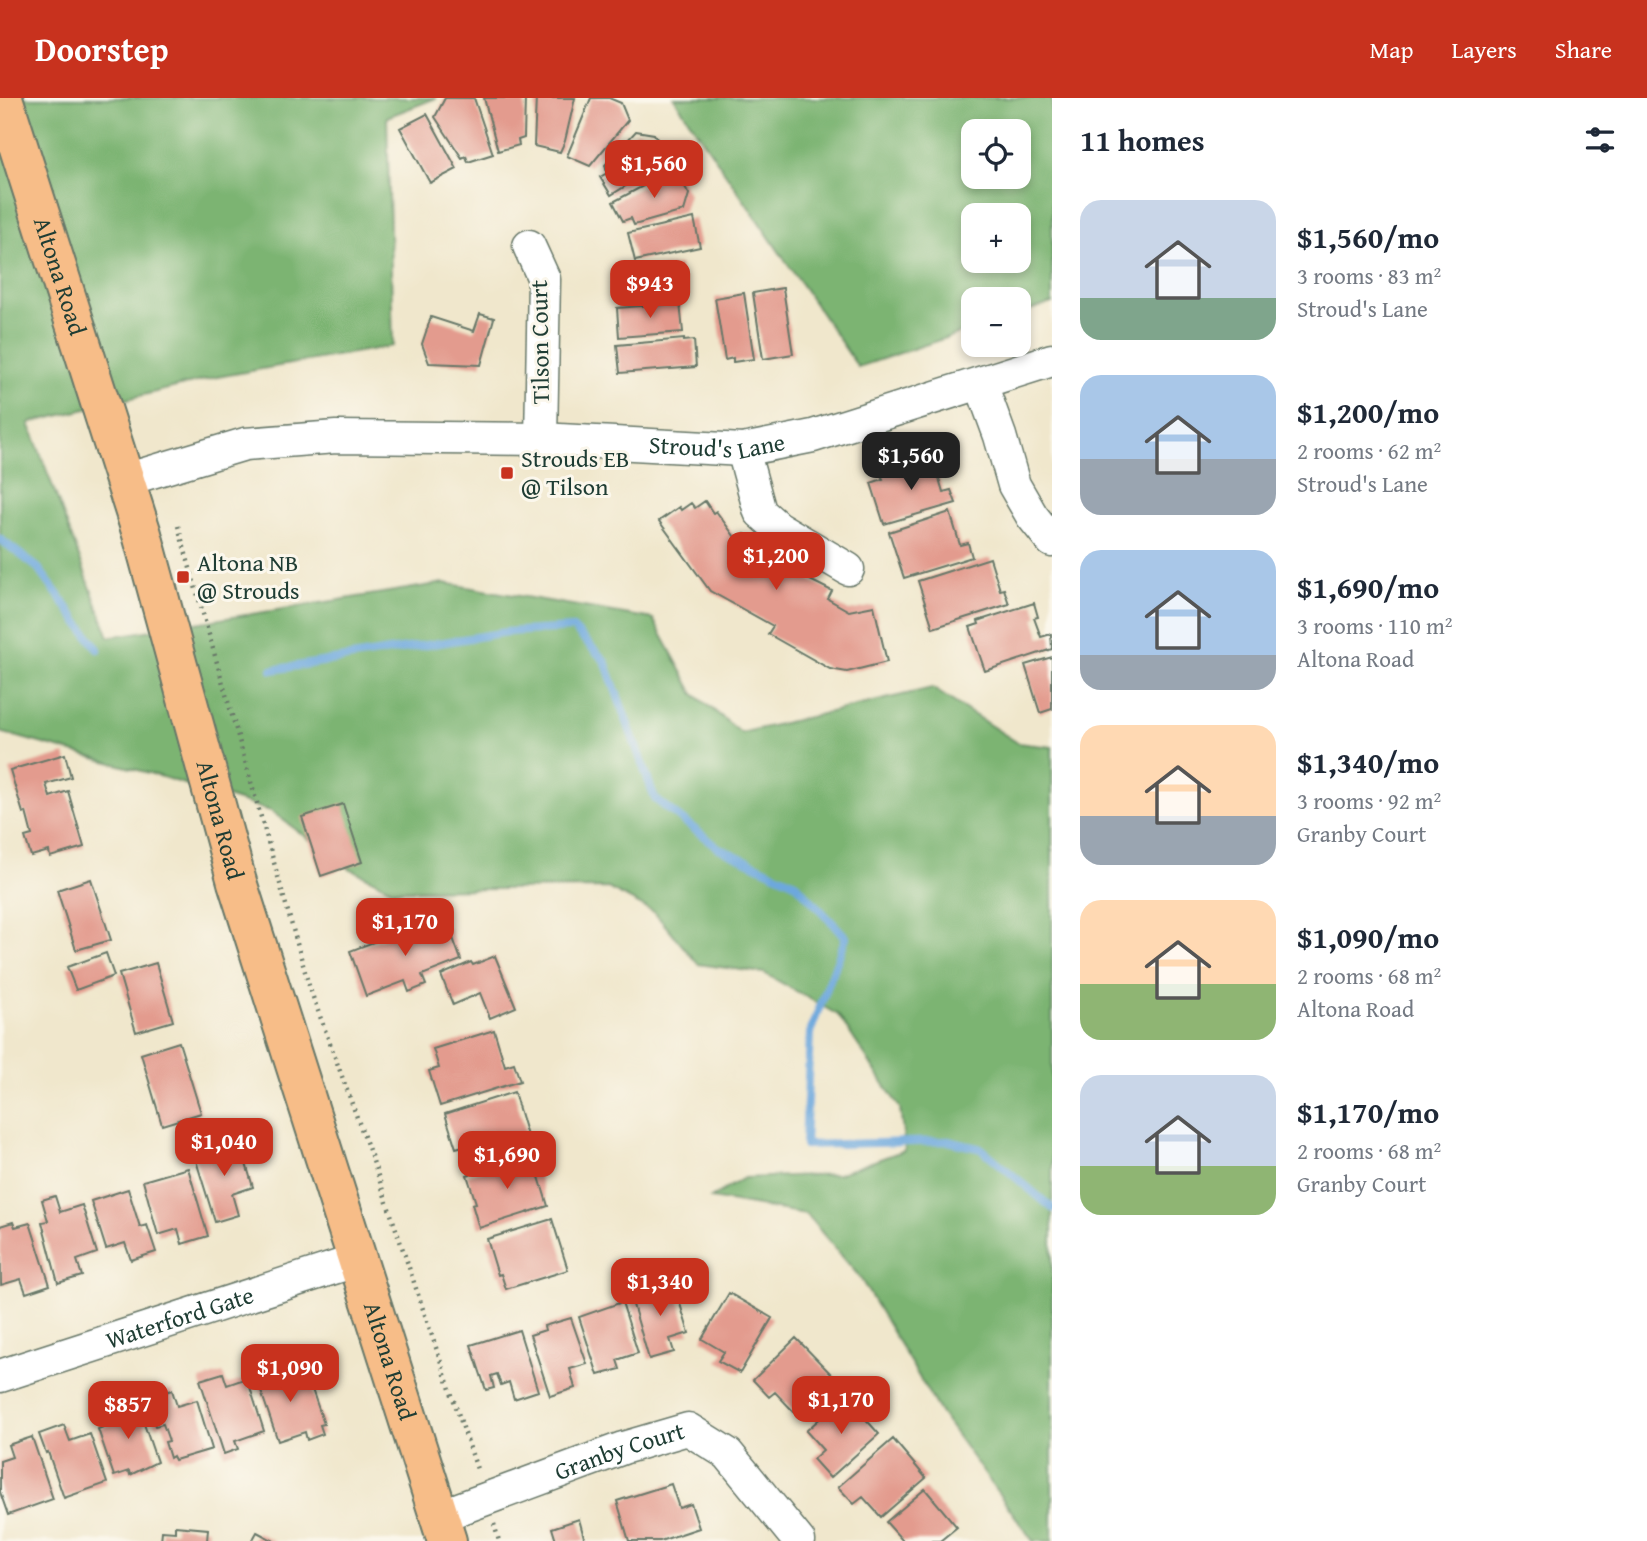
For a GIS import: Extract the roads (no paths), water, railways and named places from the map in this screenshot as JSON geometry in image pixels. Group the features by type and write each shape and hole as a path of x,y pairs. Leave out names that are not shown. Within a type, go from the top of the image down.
{"main road":[{"name":"Altona Road","path":"2,98 142,534 237,882 444,1528"}],"street":[{"name":"Tilson Court","path":"528,246 544,279 541,439"},
{"name":"Stroud's Lane","path":"125,480 245,444 336,437 541,439 743,450 813,436 1052,360"},
{"path":"981,384 1014,485 1032,516 1052,541"},
{"path":"743,450 760,512 777,527 848,569"},
{"name":"Waterford Gate","path":"0,1376 358,1261"},
{"name":"Granby Court","path":"444,1528 486,1499 623,1448 688,1429 728,1454 799,1541"}],"waterway":[{"path":"0,539 38,568 98,649"},
{"path":"272,670 507,632 573,628 605,661 655,799 719,848 795,883 846,937 810,1033 805,1145 948,1141 982,1149 1052,1208"}],"place":[{"name":"Strouds EB @ Tilson","path":"507,473"},
{"name":"Altona NB @ Strouds","path":"183,577"}]}
